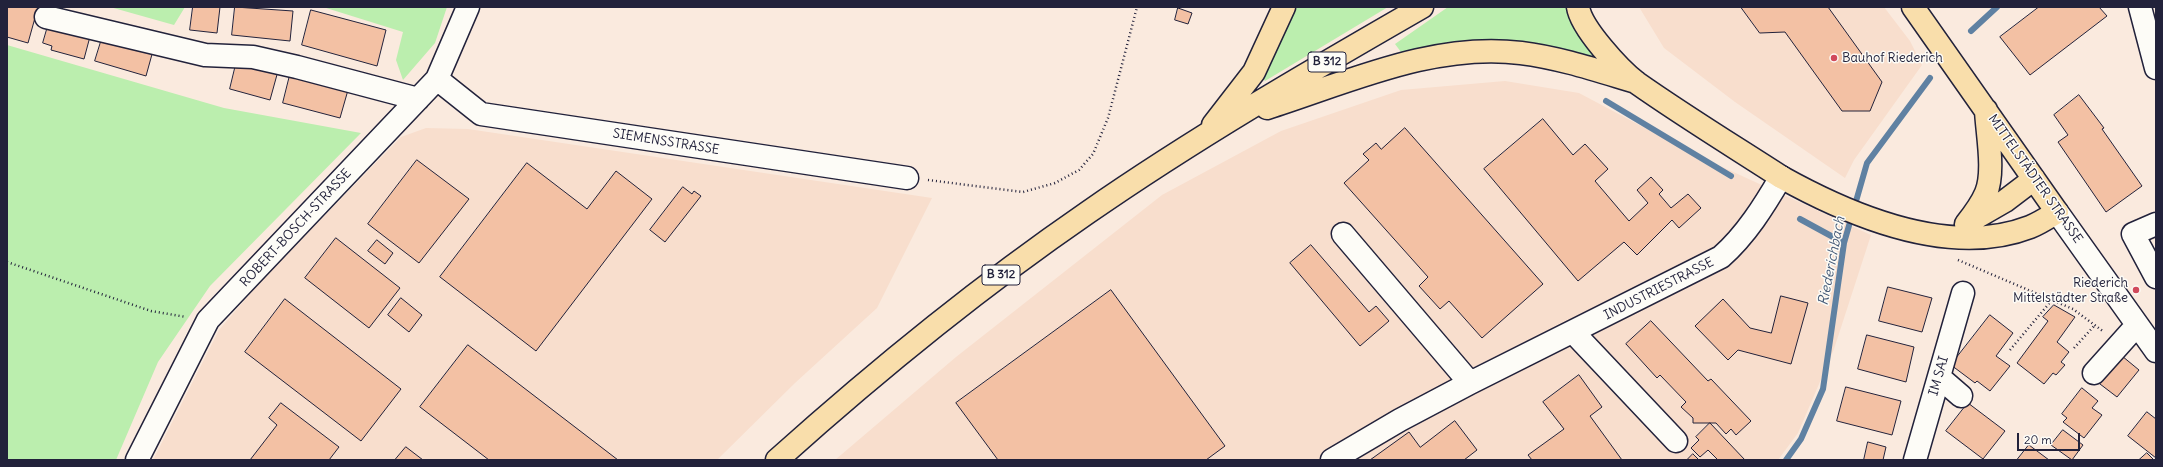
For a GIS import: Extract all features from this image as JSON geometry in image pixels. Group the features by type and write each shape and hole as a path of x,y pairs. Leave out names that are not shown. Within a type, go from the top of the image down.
{"main road":[{"path":"1204,136 1254,72 1284,7"},
{"name":"B 312","path":"777,460 865,382 980,291 1088,212 1204,136 1422,7"},
{"path":"1578,7 1579,14 1599,45 1636,82 1781,177 1832,204 1886,224 1910,231 1953,236 1995,235 2031,226 2057,212"},
{"name":"MITTELSTÄDTER STRASSE","path":"1913,7 2057,212"},
{"path":"1232,119 1416,60 1451,54 1485,52 1521,53 1566,62 1636,82"},
{"path":"1966,224 1978,209 1987,192 1989,181 1986,110"},
{"path":"1932,233 1966,224 2005,201 2034,179"}],"street":[{"name":"ROBERT-BOSCH-STRASSE","path":"143,457 208,320 437,79 468,7"},
{"path":"2140,7 2156,68"},
{"path":"46,17 205,55 253,57 297,67 418,100"},
{"name":"SIEMENSSTRASSE","path":"437,79 481,114 907,178"},
{"name":"INDUSTRIESTRASSE","path":"1332,460 1400,420 1470,383 1721,257 1736,244 1764,205 1781,177"},
{"name":"MITTELSTÄDTER STRASSE","path":"2057,212 2156,351"},
{"path":"2156,224 2133,234 2156,277"},
{"path":"1343,234 1470,383"},
{"name":"IM SAI","path":"1915,460 1963,292"},
{"path":"2094,373 2137,325"},
{"path":"1573,332 1676,441"},
{"path":"1939,377 1961,396"}],"path":[{"path":"907,178 1024,192 1055,183 1080,170 1093,154 1108,118 1137,7"},
{"path":"1957,260 2073,309 2120,343"},
{"path":"7,262 151,311 208,320"},
{"path":"2010,350 2052,300"},
{"path":"2074,348 2095,325"}],"shaded area":[{"path":"1639,7 1884,7 1910,41 1922,65 1854,160 1845,178 1735,102 1664,48"},
{"path":"1505,81 1579,93 1694,154 1871,235 1834,349 1798,433 1778,460 835,460 956,357 1162,195 1281,131 1401,90"},
{"path":"426,128 468,129 932,198 877,308 795,383 717,460 153,460 219,330 261,281 401,137"}],"green space":[{"path":"110,7 185,7 174,25"},
{"path":"323,7 447,7 435,43 403,80 396,60 403,32"},
{"path":"1294,7 1388,7 1265,81 1262,77 1280,44"},
{"path":"1448,7 1566,7 1576,30 1593,51 1593,55 1590,57 1541,46 1496,42 1450,44 1401,52 1395,44"},
{"path":"7,45 224,108 361,133 210,286 158,362 116,460 7,460"}],"building":[{"path":"7,7 38,7 28,43 7,37"},
{"path":"193,7 220,7 217,33 190,30"},
{"path":"235,7 293,11 290,41 232,35"},
{"name":"Bauhof Riederich","path":"1741,7 1828,7 1882,82 1870,111 1842,111 1785,32 1760,33"},
{"path":"2039,7 2099,7 2107,16 2030,75 2000,37"},
{"path":"1178,8 1192,13 1188,24 1175,20"},
{"path":"311,10 386,30 377,66 302,45"},
{"path":"50,19 92,29 84,59 51,50 52,46 43,43"},
{"path":"104,32 154,47 146,76 95,61"},
{"path":"237,60 278,71 270,100 230,89"},
{"path":"292,67 350,83 340,118 283,103"},
{"path":"2079,95 2104,128 2102,129 2142,186 2106,212 2058,142 2068,135 2054,115"},
{"path":"1543,119 1573,155 1585,144 1608,169 1595,181 1629,221 1648,203 1637,190 1651,177 1663,190 1659,194 1671,208 1688,194 1701,208 1679,228 1672,220 1637,255 1624,242 1578,281 1484,169"},
{"path":"1405,128 1543,284 1482,338 1449,301 1440,309 1419,286 1428,277 1344,183 1369,160 1363,154 1376,143 1381,149"},
{"path":"417,160 469,199 419,263 368,224"},
{"path":"527,163 587,209 616,171 652,199 536,351 440,277"},
{"path":"683,187 692,194 694,191 701,196 665,242 650,230"},
{"path":"336,238 400,288 369,328 305,278"},
{"path":"377,240 393,253 385,264 368,251"},
{"path":"1311,245 1369,312 1376,306 1389,321 1360,346 1290,263"},
{"path":"1888,287 1932,298 1922,332 1879,321"},
{"path":"1111,290 1225,446 1206,460 998,460 956,403"},
{"path":"1781,296 1808,303 1791,364 1738,350 1728,360 1695,326 1723,299 1750,328 1771,333"},
{"path":"401,298 422,315 409,332 388,315"},
{"path":"285,299 401,389 361,441 245,352"},
{"path":"2054,305 2075,317 2057,342 2069,352 2061,362 2065,365 2056,375 2053,373 2044,384 2017,363 2048,321 2043,317"},
{"path":"1990,315 2013,333 1996,356 2010,366 1990,391 1977,381 1975,383 1951,365"},
{"path":"1651,321 1708,381 1711,379 1751,421 1736,435 1731,429 1726,434 1716,423 1693,423 1693,418 1681,407 1686,402 1660,375 1657,378 1626,344"},
{"path":"1867,335 1914,347 1906,382 1858,369"},
{"path":"468,345 618,460 489,460 420,407"},
{"path":"2122,356 2139,370 2117,397 2100,384"},
{"path":"1579,375 1602,407 1590,416 1622,460 1532,460 1528,455 1564,429 1543,402"},
{"path":"1846,387 1901,401 1892,435 1837,421"},
{"path":"2082,388 2098,401 2092,408 2102,415 2084,438 2063,422 2067,418 2062,414"},
{"path":"281,403 339,447 329,460 250,460 277,425 269,418"},
{"path":"1968,403 2005,431 1983,459 1946,431"},
{"path":"2147,412 2156,419 2156,458 2128,436"},
{"path":"1455,421 1477,450 1464,460 1370,460 1409,432 1420,447"},
{"path":"1710,423 1745,460 1718,460 1708,450 1700,457 1691,448 1699,440 1696,437"},
{"path":"2063,430 2083,445 2072,460 2051,445"},
{"path":"1868,442 1886,447 1883,460 1864,460"},
{"path":"2029,445 2049,460 2017,460"},
{"path":"406,447 423,460 395,460"},
{"path":"2147,453 2154,460 2139,460"},
{"path":"1693,454 1699,460 1687,460"}],"waterway":[{"name":"Riederichbach","path":"1971,31 1997,7"},
{"name":"Riederichbach","path":"1786,460 1801,439 1823,389 1844,243 1867,163 1930,78"},
{"path":"1606,101 1731,176"},
{"path":"1800,219 1844,243"}],"place":[{"name":"Bauhof Riederich","path":"1834,58"},
{"name":"Riederich Mittelstädter Straße","path":"2136,290"}]}
